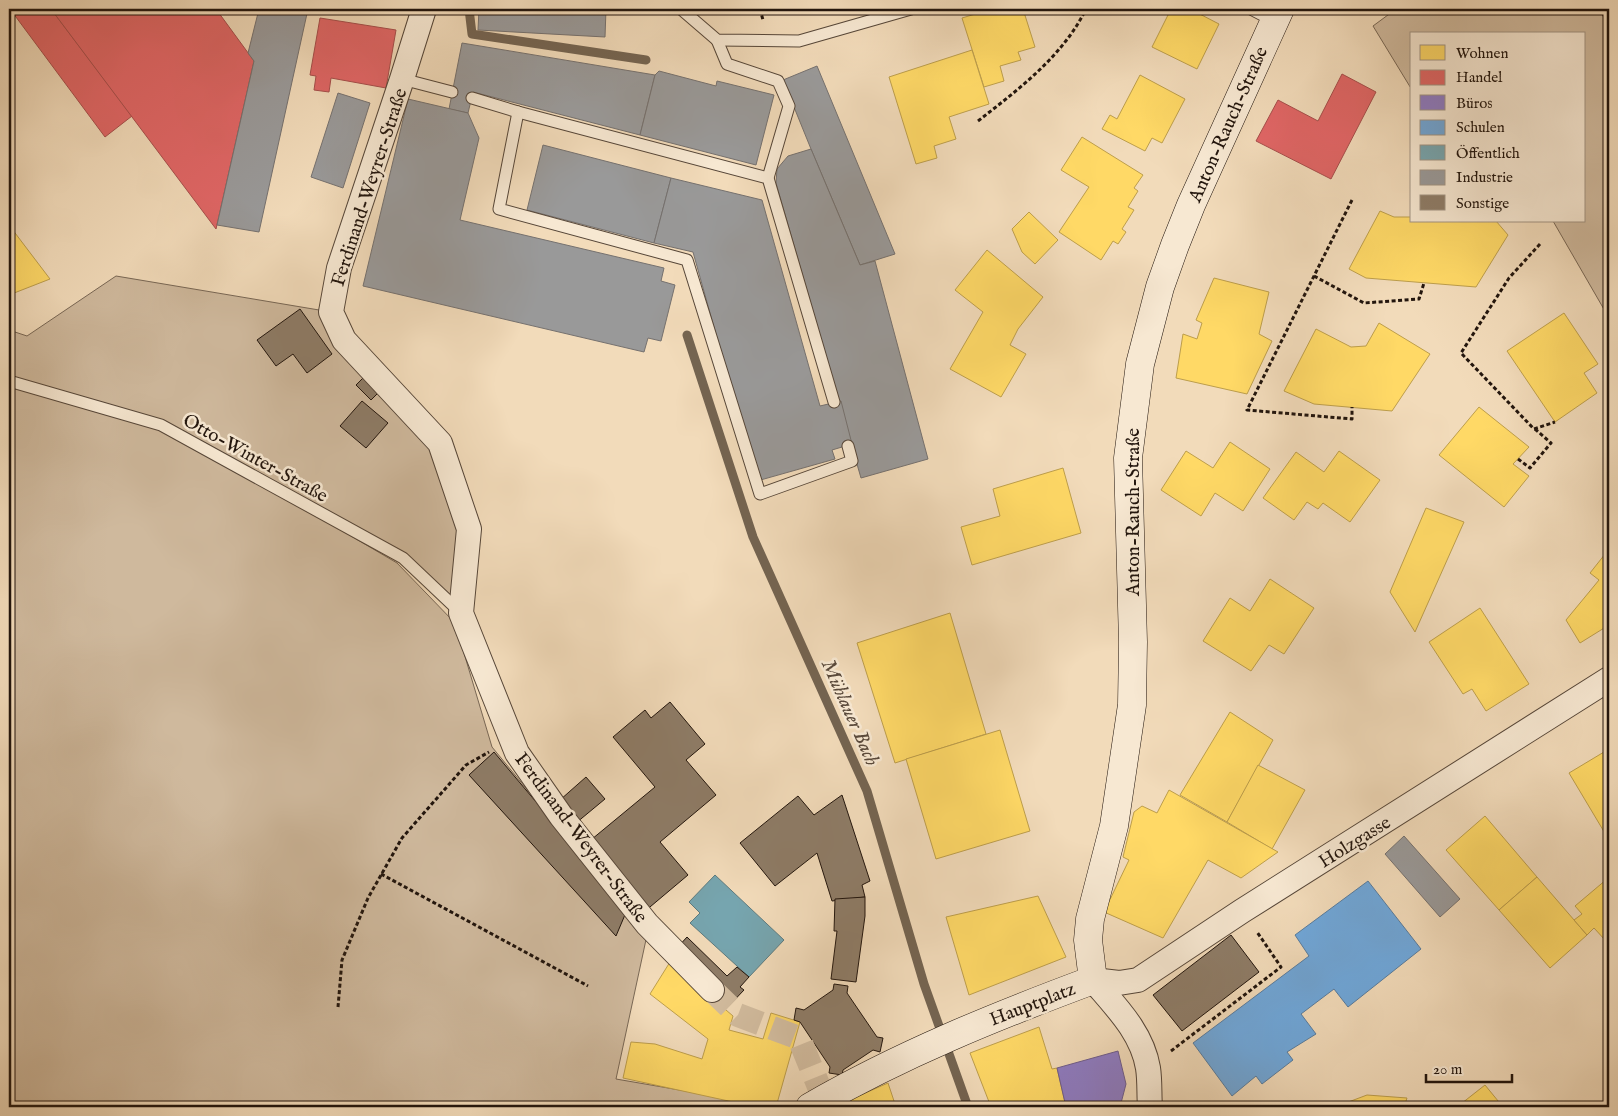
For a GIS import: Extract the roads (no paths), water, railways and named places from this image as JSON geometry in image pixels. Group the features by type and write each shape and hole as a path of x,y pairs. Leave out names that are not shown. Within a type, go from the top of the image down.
{"main road":[{"name":"Anton-Rauch-Straße","path":"1093,980 1088,940 1090,919 1114,826 1132,705 1132,612 1128,458 1140,364 1160,287 1175,245 1268,13"},
{"name":"Hauptplatz","path":"810,1107 909,1055 977,1025 1093,980"}],"street":[{"name":"Ferdinand-Weyrer-Straße","path":"424,9 339,268 331,312 344,340 440,443 469,528 461,613 516,753 562,816 647,924 712,990"},
{"name":"Holzgasse","path":"1093,980 1119,982 1138,980 1242,911 1609,679"},
{"name":"Hauptplatz","path":"1093,980 1130,1025 1142,1046 1148,1068 1150,1107"}],"lane":[{"path":"681,9 717,40 727,64 778,81 789,106 768,178 834,402"},
{"path":"717,40 799,41 910,9"},
{"path":"402,79 452,92"},
{"path":"472,98 518,112 768,178"},
{"path":"518,112 499,209 687,260 760,494 852,461 848,446"},
{"name":"Otto-Winter-Straße","path":"9,381 161,425 403,558 461,613"}],"waterway":[{"name":"Mühlauer Bach","path":"469,9 472,34 646,60"},
{"name":"Mühlauer Bach","path":"687,335 753,537 867,791 924,984 968,1107"}],"tunnel":[{"path":"712,990 738,1015 799,1038 824,1099"}]}
